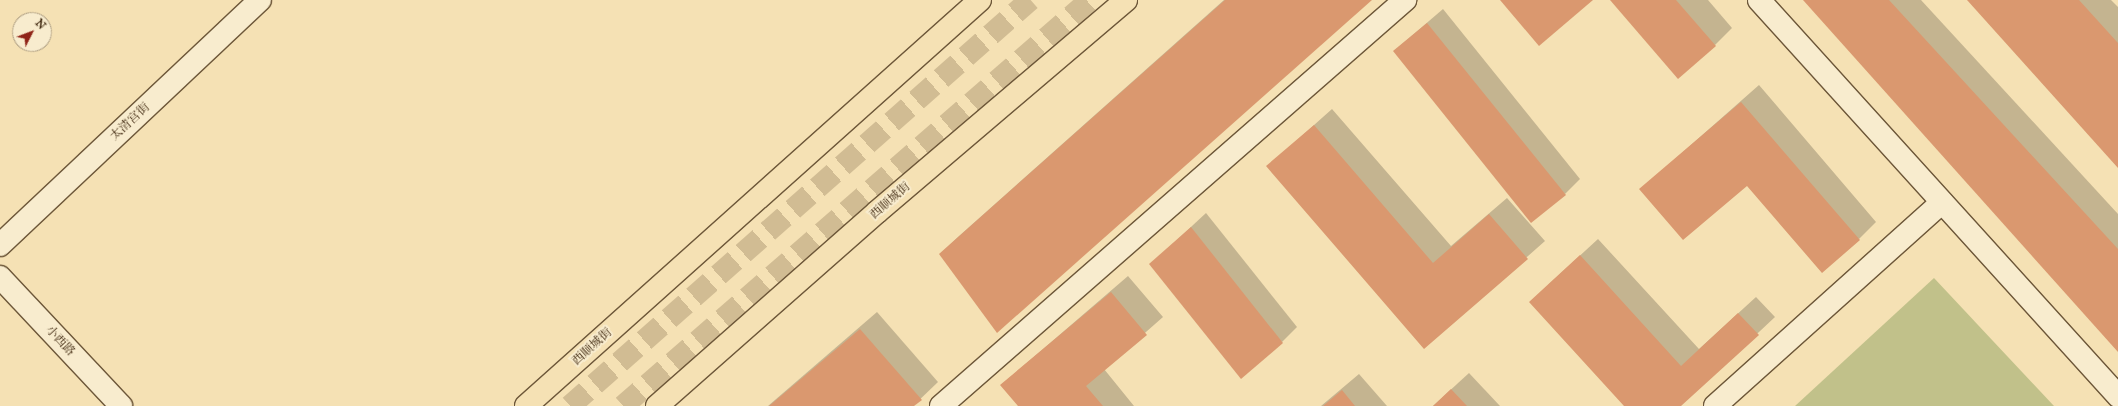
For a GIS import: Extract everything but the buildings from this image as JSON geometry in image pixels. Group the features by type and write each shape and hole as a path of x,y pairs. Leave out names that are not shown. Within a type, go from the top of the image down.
{"main road":[{"name":"西顺城街","path":"526,406 980,0"},
{"name":"西顺城街","path":"657,406 877,212 1126,0"}],"street":[{"name":"太清宫街","path":"0,245 260,0"},
{"path":"941,406 1405,0"},
{"path":"1759,0 2118,396"},
{"path":"1715,406 1942,202"},
{"name":"小西路","path":"0,277 121,406"}],"green space":[{"path":"1934,278 2054,406 1795,406"}],"tunnel":[{"path":"570,406 1030,0"},
{"path":"623,406 1090,0"}]}
